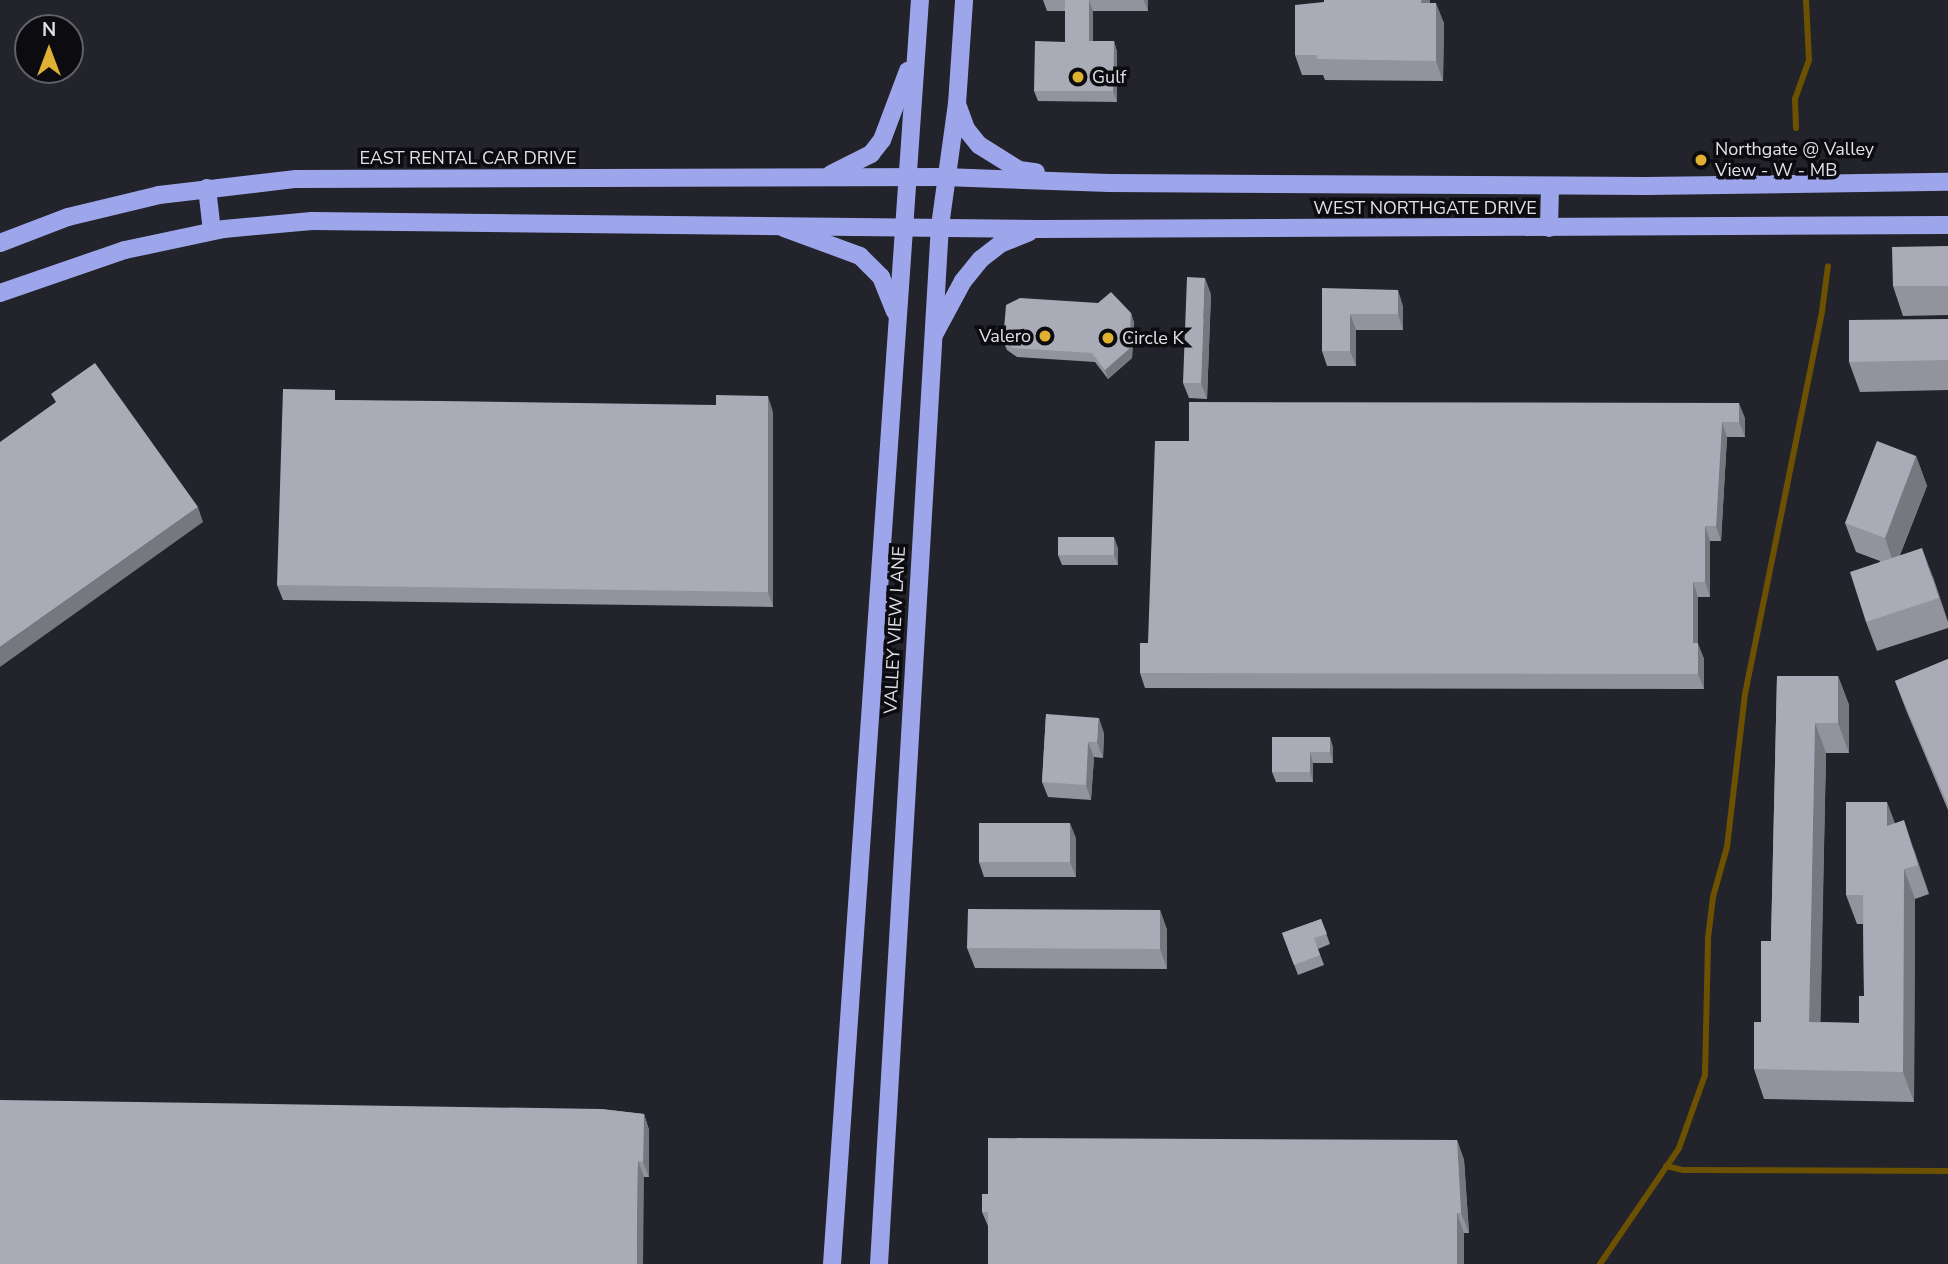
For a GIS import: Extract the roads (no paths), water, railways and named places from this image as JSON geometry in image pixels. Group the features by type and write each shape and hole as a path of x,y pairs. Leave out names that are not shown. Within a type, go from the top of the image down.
{"main road":[{"name":"VALLEY VIEW LANE","path":"832,1264 920,0"},
{"name":"VALLEY VIEW LANE","path":"878,1264 940,226 944,177 957,104 964,0"},
{"path":"822,177 871,154 882,140 917,44"},
{"path":"957,104 966,128 995,159 1019,170 1109,183"},
{"name":"EAST RENTAL CAR DRIVE","path":"0,243 68,217 207,188 296,179 944,177"},
{"name":"WEST NORTHGATE DRIVE","path":"944,177 1109,183 1550,186 1948,182"},
{"path":"1549,229 1550,186"},
{"path":"207,188 212,231"},
{"path":"0,293 125,250 212,231 312,221 771,223 903,227"},
{"path":"771,223 860,256 881,277 897,317"},
{"name":"WEST NORTHGATE DRIVE","path":"903,227 1549,229 1948,225"},
{"path":"933,336 963,281 981,259 1000,244 1038,229"}],"waterway":[{"path":"1796,128 1795,99 1809,60 1806,0"},
{"path":"1600,1264 1679,1148 1705,1075 1708,938 1713,897 1727,847 1745,694 1822,311 1828,266"},
{"path":"1666,1166 1684,1170 1948,1171"}],"place":[{"name":"Gulf","path":"1078,77"},
{"name":"Northgate @ Valley View - W - MB","path":"1701,160"},
{"name":"Valero","path":"1045,336"},
{"name":"Circle K","path":"1108,338"}]}
